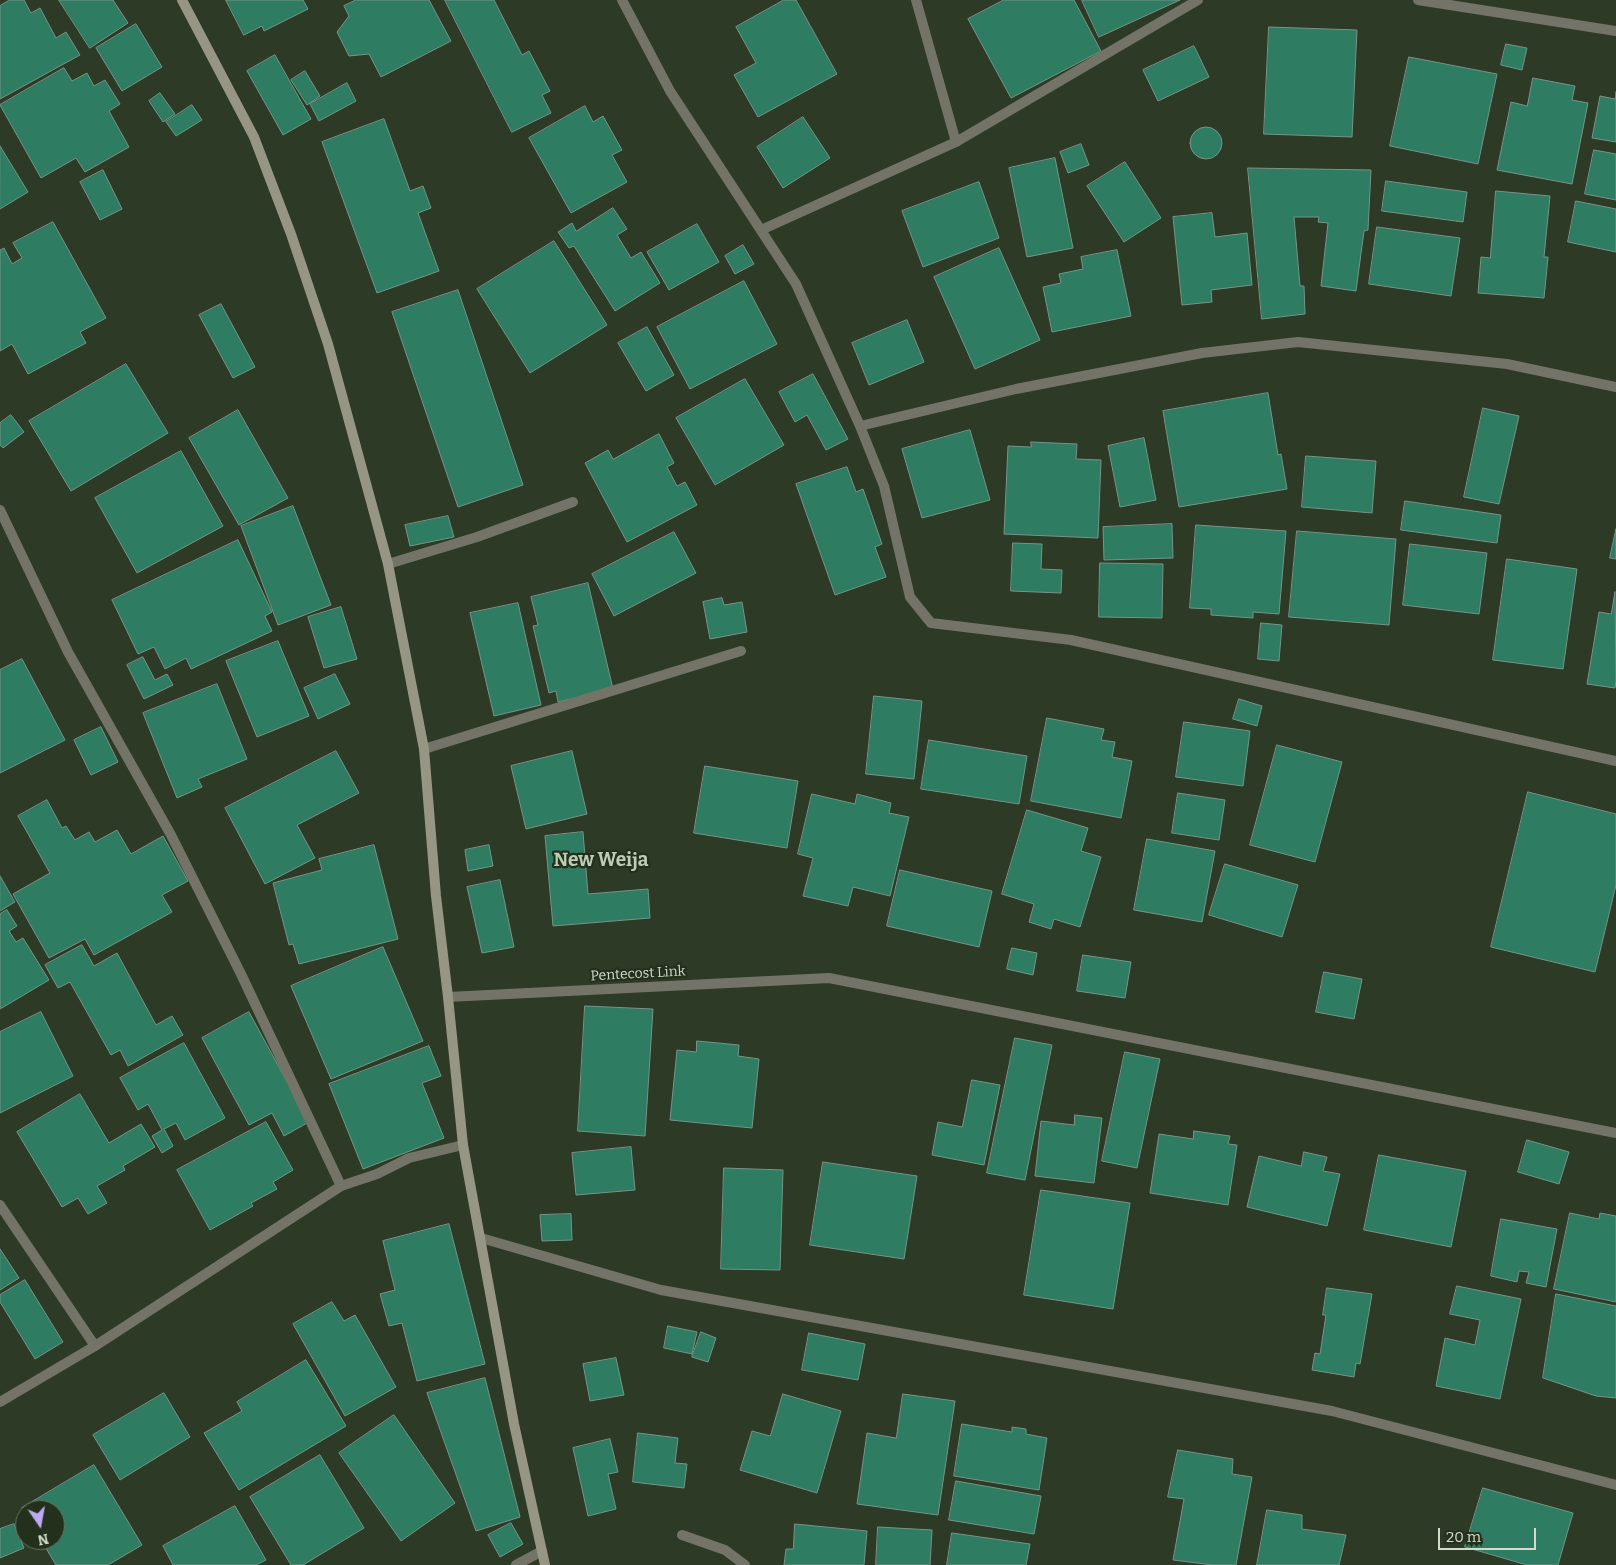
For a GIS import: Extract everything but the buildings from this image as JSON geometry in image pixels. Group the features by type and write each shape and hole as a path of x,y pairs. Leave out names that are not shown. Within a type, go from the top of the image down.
{"street":[{"path":"182,0 254,137 291,234 328,344 388,564 424,749 436,896 463,1145 514,1424 545,1565"},
{"path":"622,0 670,91 796,284 860,426 884,486 910,597 931,623 1070,640 1616,760"},
{"path":"916,0 956,142"},
{"path":"761,230 956,142 1198,0"},
{"path":"1418,0 1616,31"},
{"path":"860,426 1026,387 1202,353 1298,342 1507,364 1616,387"},
{"path":"388,564 477,537 573,502"},
{"path":"0,510 68,652 171,835 241,974 341,1186"},
{"path":"424,749 741,650"},
{"name":"Pentecost Link","path":"448,997 829,978 1616,1133"},
{"path":"0,1402 95,1346 341,1186 378,1174 410,1158 463,1145"},
{"path":"0,1205 95,1346"},
{"path":"481,1238 661,1290 1332,1411 1616,1485"},
{"path":"682,1535 725,1550 745,1565"},
{"path":"516,1565 542,1550"}],"district":[{"name":"New Weija","path":"601,861"}]}
